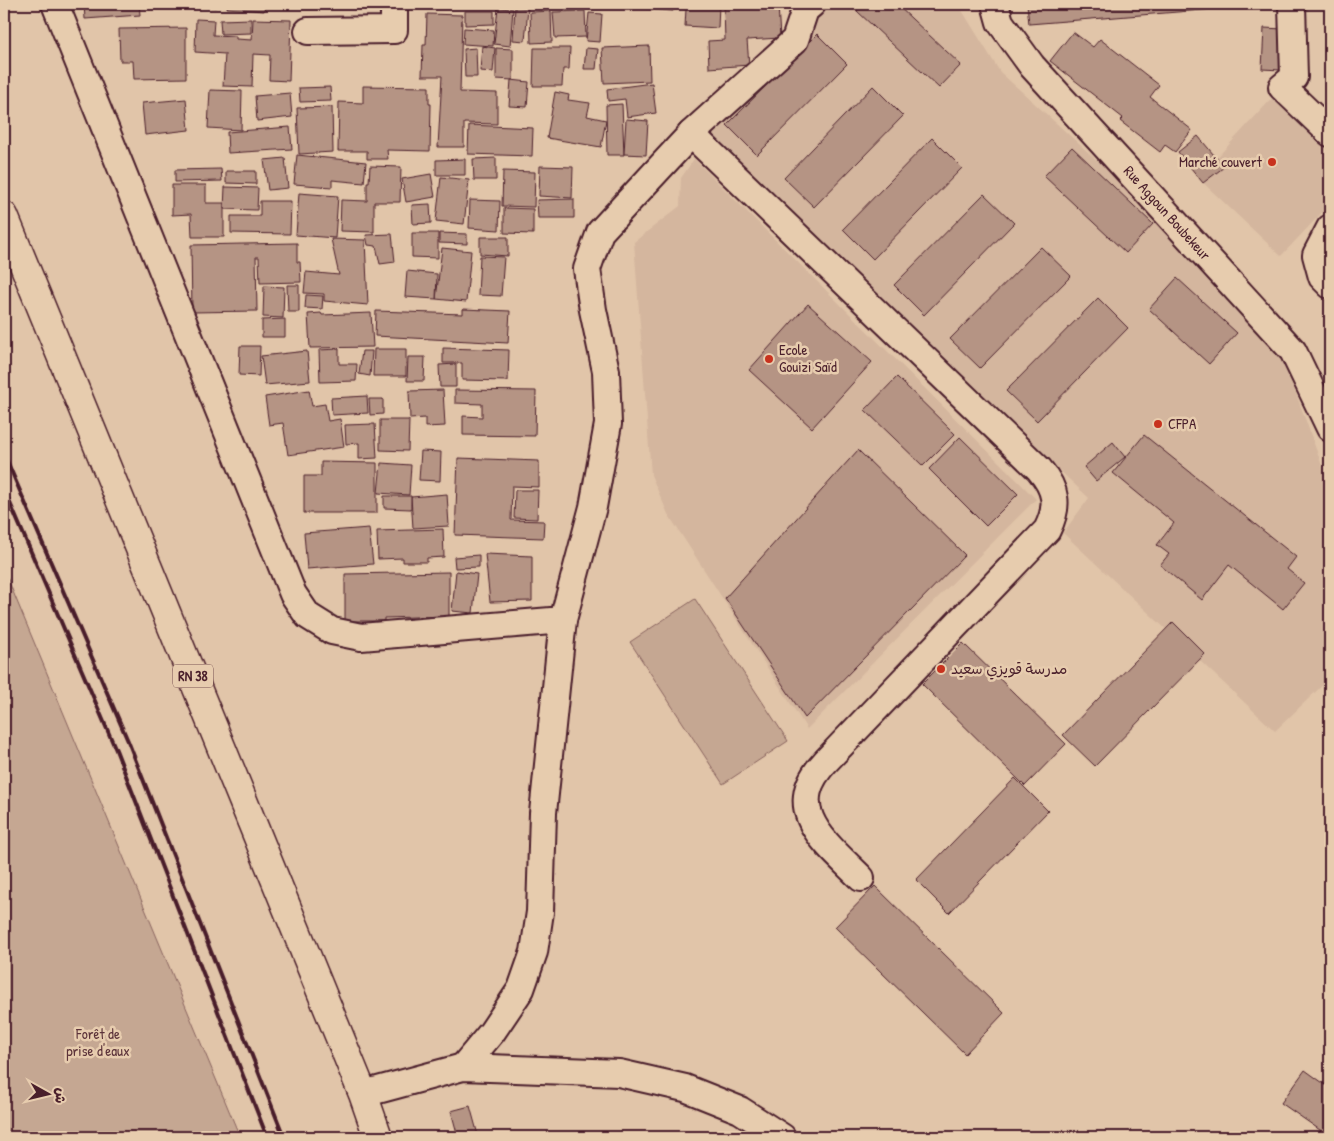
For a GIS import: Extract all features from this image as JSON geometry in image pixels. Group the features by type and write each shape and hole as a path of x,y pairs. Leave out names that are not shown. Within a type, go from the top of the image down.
{"main road":[{"name":"RN 38","path":"4,216 363,1094 378,1137"}],"street":[{"path":"56,4 293,594 308,616 332,631 361,638 563,620"},
{"path":"308,31 394,30 394,4"},
{"path":"463,1067 492,1032 521,989 534,952 540,912 543,813 563,620 594,507 608,424 606,371 593,310 587,269 600,232 691,134 795,40 805,10 812,4"},
{"name":"Rue Aggoun Boubekeur","path":"996,4 1000,22 1032,66 1293,351 1330,428"},
{"path":"1292,4 1294,77 1282,87 1330,133"},
{"path":"691,134 1038,470 1048,480 1053,492 1055,505 1053,518 1047,530 816,771 809,784 806,798 807,812 813,826 861,878"},
{"path":"1330,228 1316,255 1322,278 1330,285"},
{"path":"363,1094 463,1067 619,1073 685,1088 740,1110 782,1137"}],"shaded area":[{"name":"CFPA","path":"819,4 958,4 1000,72 1147,206 1284,360 1330,488 1330,678 1275,731 1063,533 1089,498 698,131"},
{"name":"Marché couvert","path":"1276,94 1330,145 1330,204 1281,256 1198,178"},
{"name":"Ecole Gouizi Saïd","path":"694,159 1036,499 807,729 668,514 651,475 634,242 680,206 681,178"}],"green space":[{"name":"Forêt de prise d'eaux","path":"4,570 240,1137 4,1137"},
{"path":"695,599 788,741 723,784 630,642"}],"building":[{"path":"84,4 139,4 140,15 85,19"},
{"path":"150,4 216,4 216,7"},
{"path":"228,4 265,4 264,11 227,8"},
{"path":"600,4 632,4 632,8"},
{"path":"635,4 674,4 673,11 634,8"},
{"path":"684,4 719,4 718,28 685,26 686,9 683,9"},
{"path":"864,4 896,4 961,65 939,88 857,11"},
{"path":"1027,4 1264,4 1264,5 1029,24"},
{"path":"778,5 780,38 747,40 749,65 709,68 708,41 725,40 724,8"},
{"path":"515,7 528,8 525,41 513,40"},
{"path":"498,8 513,9 510,46 494,44"},
{"path":"465,11 494,11 494,24 465,25"},
{"path":"551,11 552,42 531,43 530,12"},
{"path":"585,11 586,37 555,38 553,12"},
{"path":"589,13 602,14 600,42 586,41"},
{"path":"427,14 462,15 460,92 497,93 497,124 464,123 464,147 438,147 442,76 422,76"},
{"path":"196,19 214,20 213,35 236,36 236,39 252,40 253,19 291,20 289,81 269,80 270,55 253,54 252,87 223,86 225,54 195,52"},
{"path":"251,19 251,33 221,34 220,20"},
{"path":"186,28 186,78 134,79 133,61 120,61 119,29"},
{"path":"464,28 494,30 493,46 463,44"},
{"path":"1264,28 1283,29 1281,70 1262,69"},
{"path":"1073,32 1093,47 1100,39 1159,85 1150,97 1192,130 1175,152 1165,145 1160,152 1120,121 1123,118 1050,61"},
{"path":"817,34 847,64 757,155 727,125"},
{"path":"482,46 495,48 493,72 480,71"},
{"path":"649,46 650,81 604,83 602,48"},
{"path":"476,48 477,77 465,77 464,49"},
{"path":"496,48 513,49 513,80 496,79"},
{"path":"534,48 570,48 569,69 563,69 562,86 533,86"},
{"path":"586,48 598,49 596,69 584,69"},
{"path":"511,80 529,82 527,107 509,106"},
{"path":"652,83 656,113 627,117 625,99 608,101 607,89"},
{"path":"363,86 429,87 429,104 431,104 430,151 387,150 388,159 367,159 367,151 338,151 339,102 363,103"},
{"path":"873,86 903,116 814,207 784,178"},
{"path":"330,87 331,101 300,102 299,88"},
{"path":"210,90 242,91 241,130 208,128"},
{"path":"555,92 569,95 568,100 590,103 587,116 606,120 601,147 547,138"},
{"path":"290,93 292,117 257,121 255,96"},
{"path":"186,99 189,130 145,135 142,103"},
{"path":"622,104 624,155 607,155 606,105"},
{"path":"332,107 333,152 299,154 297,108"},
{"path":"626,119 648,121 646,155 624,154"},
{"path":"469,125 533,128 532,156 468,154"},
{"path":"290,127 292,149 228,153 227,132"},
{"path":"1198,136 1224,167 1203,183 1178,152"},
{"path":"932,138 962,168 873,259 843,229"},
{"path":"1072,147 1153,224 1126,253 1044,176"},
{"path":"297,155 366,162 364,183 332,180 332,187 294,184"},
{"path":"285,158 288,188 268,190 264,160"},
{"path":"496,158 496,180 474,180 473,159"},
{"path":"465,159 465,175 436,175 436,160"},
{"path":"370,166 401,167 400,202 374,202 374,232 340,231 341,200 367,201 367,182 369,182"},
{"path":"540,166 573,167 572,198 539,196"},
{"path":"221,169 222,181 175,182 175,170"},
{"path":"226,171 256,171 256,184 226,183"},
{"path":"503,171 535,172 534,207 502,206"},
{"path":"431,174 435,197 406,202 402,179"},
{"path":"441,177 469,180 464,224 436,221"},
{"path":"172,185 206,185 206,203 224,203 224,237 192,237 191,214 172,215"},
{"path":"225,187 258,188 257,210 224,209"},
{"path":"299,193 338,196 335,238 296,235"},
{"path":"984,194 1014,223 924,315 894,285"},
{"path":"574,199 574,218 538,218 537,200"},
{"path":"470,200 500,201 499,230 469,228"},
{"path":"260,201 291,201 290,234 231,233 231,216 260,216"},
{"path":"430,204 431,223 413,224 412,205"},
{"path":"504,208 533,209 533,234 504,233"},
{"path":"412,233 438,233 438,258 412,257"},
{"path":"439,233 467,234 467,244 439,243"},
{"path":"392,234 395,262 380,264 376,246 368,245 366,235"},
{"path":"480,237 508,237 508,256 480,254"},
{"path":"331,239 365,240 368,305 324,301 324,294 304,293 306,272 339,275"},
{"path":"297,243 297,262 300,262 301,282 260,283 259,257 256,257 257,311 192,312 191,245"},
{"path":"1041,247 1071,276 980,368 950,339"},
{"path":"442,248 471,251 466,302 436,299"},
{"path":"480,256 504,257 501,296 478,295"},
{"path":"407,271 437,274 436,299 405,297"},
{"path":"1177,278 1237,333 1209,364 1149,309"},
{"path":"287,285 299,285 299,312 288,312"},
{"path":"264,286 284,287 283,318 263,317"},
{"path":"306,295 323,296 322,309 305,308"},
{"path":"1098,298 1128,328 1037,421 1006,391"},
{"path":"808,304 872,362 812,428 749,370"},
{"path":"463,309 510,311 508,343 375,336 376,311 463,314"},
{"path":"321,313 322,315 371,313 373,347 310,348 308,314"},
{"path":"285,319 285,337 262,337 262,320"},
{"path":"240,346 260,346 259,376 239,375"},
{"path":"443,348 509,350 508,381 462,380 462,363 443,363"},
{"path":"339,349 339,364 357,364 356,381 320,382 319,350"},
{"path":"374,349 406,349 406,376 373,376"},
{"path":"307,351 310,381 265,385 261,356"},
{"path":"362,351 372,351 370,376 359,374"},
{"path":"408,357 425,357 424,381 407,381"},
{"path":"456,364 456,387 440,387 439,365"},
{"path":"897,377 955,434 923,466 865,410"},
{"path":"309,390 312,406 325,404 328,421 340,419 344,447 288,455 283,423 269,425 265,397"},
{"path":"443,390 445,426 425,427 425,418 410,419 409,391"},
{"path":"455,390 536,391 535,436 463,435 463,416 482,417 482,404 455,403"},
{"path":"367,396 368,413 332,415 331,398"},
{"path":"369,399 383,399 383,414 370,415"},
{"path":"380,420 409,420 408,451 380,450"},
{"path":"375,424 377,458 359,459 359,443 346,444 345,425"},
{"path":"1144,435 1296,557 1287,569 1304,583 1283,609 1229,565 1202,600 1160,565 1169,554 1157,545 1174,523 1113,473"},
{"path":"960,437 1018,494 986,526 929,469"},
{"path":"1113,442 1125,457 1096,481 1084,467"},
{"path":"858,450 965,555 805,718 725,598"},
{"path":"421,451 441,452 440,481 419,480"},
{"path":"458,458 539,461 539,487 512,486 511,520 544,521 543,538 455,535"},
{"path":"321,462 377,463 377,513 304,513 304,476 321,476"},
{"path":"381,463 411,465 409,495 378,493"},
{"path":"515,490 538,490 537,519 514,518"},
{"path":"447,494 449,526 413,528 411,497"},
{"path":"384,496 411,496 411,509 384,508"},
{"path":"369,528 373,564 307,569 304,533"},
{"path":"443,529 444,557 427,558 427,562 403,562 403,558 378,559 377,531"},
{"path":"485,554 532,556 532,601 490,602"},
{"path":"479,555 479,567 455,568 454,557"},
{"path":"456,571 477,574 473,613 452,611"},
{"path":"449,572 449,616 384,618 384,621 345,621 345,574"},
{"path":"1173,622 1205,654 1095,766 1063,735"},
{"path":"963,643 1066,744 1025,786 922,684"},
{"path":"1015,778 1048,811 949,913 916,880"},
{"path":"875,886 1004,1013 965,1054 835,927"},
{"path":"1305,1070 1330,1088 1330,1137 1281,1103"},
{"path":"470,1106 478,1135 458,1137 451,1111"}],"railway":[{"path":"4,454 128,741 284,1137"},
{"path":"4,489 116,750 267,1137"}],"place":[{"name":"Marché couvert","path":"1272,162"},
{"name":"Ecole Gouizi Saïd","path":"769,359"},
{"name":"CFPA","path":"1158,424"},
{"name":"مدرسة قويزي سعيد","path":"941,669"}]}
